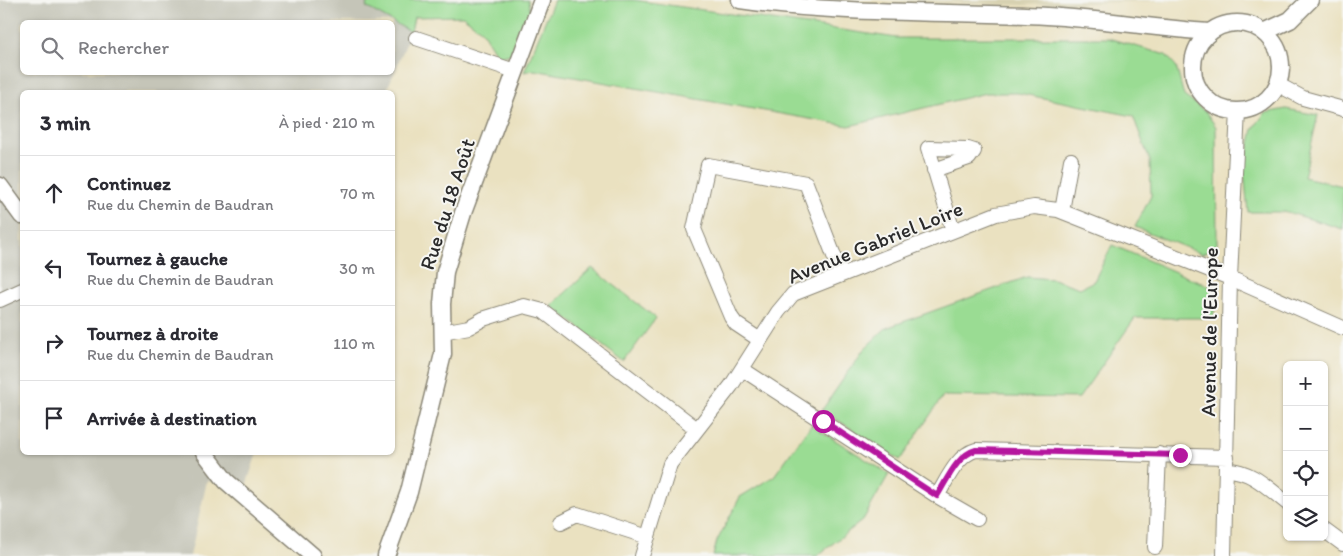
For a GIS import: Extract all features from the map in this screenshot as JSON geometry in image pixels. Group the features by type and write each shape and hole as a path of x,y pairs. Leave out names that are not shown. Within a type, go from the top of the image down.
{"street":[{"path":"740,0 819,8 1102,19 1151,27 1209,32"},
{"path":"1264,32 1290,20 1310,0"},
{"name":"Rue du 18 Août","path":"386,556 409,492 443,354 444,272 463,213 539,2"},
{"path":"1238,22 1252,25 1264,32 1274,43 1279,54 1281,70 1278,84 1269,96 1257,106 1227,110 1212,103 1197,86 1193,71 1198,45 1209,32 1223,25 1238,22"},
{"path":"416,38 515,71"},
{"path":"1278,84 1304,98 1343,109"},
{"name":"Avenue de l'Europe","path":"1224,556 1230,278 1238,110"},
{"path":"1062,211 1071,160"},
{"path":"760,340 736,324 731,317 694,229 708,165 806,183 841,274"},
{"path":"934,170 953,231"},
{"path":"0,186 20,213"},
{"name":"Avenue Gabriel Loire","path":"642,556 670,464 715,408 793,294 953,231 1012,210 1034,207 1062,211 1230,278 1343,328"},
{"path":"0,300 20,291"},
{"path":"442,332 469,327 483,319 524,306 535,307 697,429"},
{"path":"742,369 937,496 977,518"},
{"path":"937,496 960,460 967,452 976,450 1160,454 1227,464 1247,474 1283,500"},
{"path":"1155,548 1160,454"},
{"path":"206,455 226,482 306,554"},
{"path":"561,522 577,514 648,537"},
{"path":"1328,533 1343,544"}],"shaded area":[{"path":"0,0 368,0 366,7 389,20 20,20 20,75 393,75 387,90 20,90 20,455 256,455 246,486 207,481 190,556 0,556"},
{"path":"878,0 1186,0 1022,5"},
{"path":"395,23 411,32 395,70"}],"green space":[{"path":"368,0 528,0 530,14 512,54 498,57 482,31 463,16 414,17 411,32 395,23 395,20 389,20 366,7"},
{"path":"554,0 634,0 897,38 1108,38 1166,55 1176,66 1184,96 1206,112 1216,127 1217,244 1202,254 1135,227 1151,196 1150,161 1133,116 1018,93 986,93 849,126 534,70 524,72"},
{"path":"1286,109 1318,115 1304,177 1343,186 1343,229 1287,212 1248,212 1244,171 1253,129 1265,113"},
{"path":"1112,245 1211,287 1217,295 1213,318 1135,318 1079,398 943,396 900,460 822,410 864,349 886,328 1027,277 1053,279 1080,288 1094,281"},
{"path":"592,268 656,318 624,362 551,306"},
{"path":"811,425 889,474 863,520 817,556 713,556 717,541 740,497 774,476"}],"route":[{"path":"823,421 937,496 960,460 967,452 976,450 1180,455"}]}
